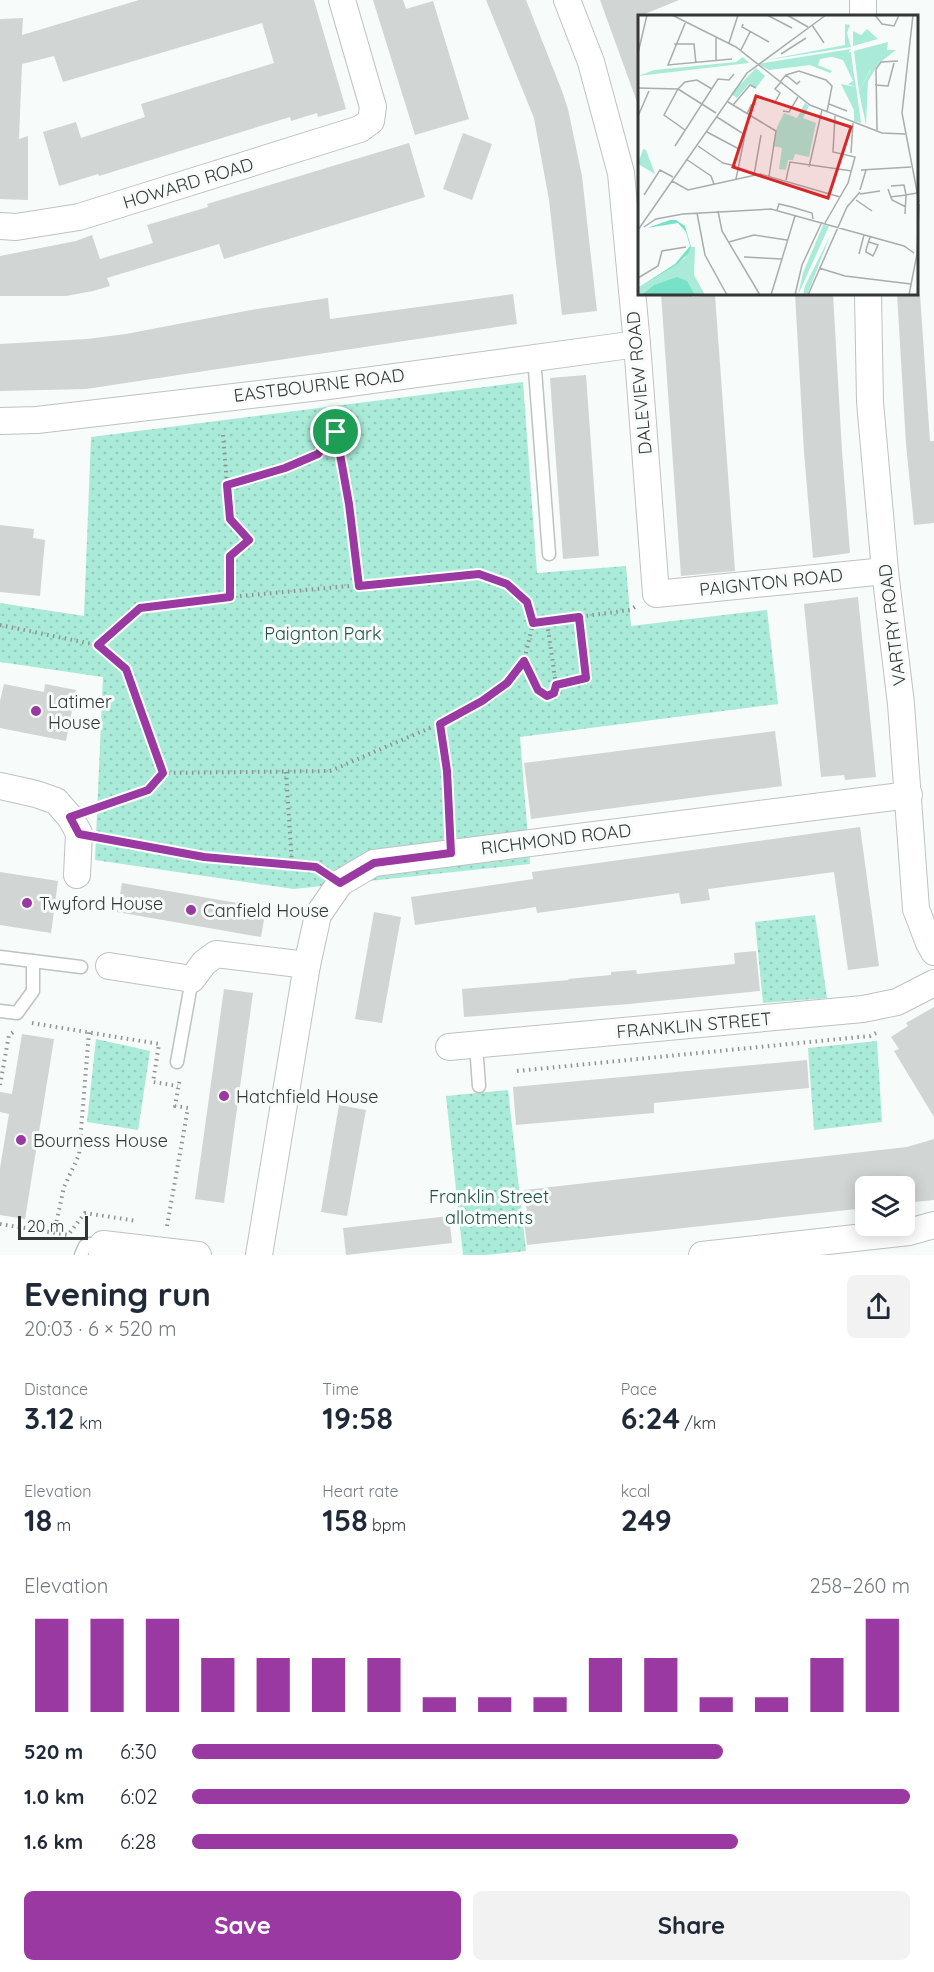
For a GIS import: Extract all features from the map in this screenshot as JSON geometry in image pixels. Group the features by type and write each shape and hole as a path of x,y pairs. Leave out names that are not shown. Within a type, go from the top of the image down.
{"street":[{"name":"HOWARD ROAD","path":"0,226 16,226 79,217 360,129 371,121 373,107 342,0"},
{"name":"DALEVIEW ROAD","path":"567,0 591,62 621,173 656,594"},
{"name":"VARTRY ROAD","path":"868,296 870,402 885,571 901,704 916,909 928,943 934,952"},
{"name":"EASTBOURNE ROAD","path":"0,422 37,420 235,395 328,386 637,344"},
{"name":"PAIGNTON ROAD","path":"656,594 885,571"},
{"path":"0,786 56,801 75,825 77,874"},
{"name":"RICHMOND ROAD","path":"259,1255 307,965 318,915 340,883 374,863 909,795"},
{"path":"109,966 192,979 204,963 216,954 307,965"},
{"name":"FRANKLIN STREET","path":"449,1047 863,1009 897,1002 934,983"},
{"path":"702,1255 910,1244 934,1226"},
{"path":"103,1250 198,1255"}],"lane":[{"path":"534,357 549,554"},
{"path":"0,957 81,967"},
{"path":"1,1016 17,1013 33,991 33,961"},
{"path":"177,1062 192,979"},
{"path":"476,1045 479,1086"},
{"path":"81,1255 85,1246 90,1244 103,1250"}],"path":[{"path":"328,386 349,504 359,586"},
{"path":"227,485 285,468 318,454 336,432"},
{"path":"222,435 230,519 249,540 230,556 230,597"},
{"path":"75,825 148,790 163,773 330,771 440,724 482,701 507,683 524,661 533,623 527,602 507,584 479,574 230,597 140,608 98,645"},
{"path":"533,623 630,610 656,594"},
{"path":"556,685 586,678 579,617"},
{"path":"524,661 538,690 547,696 552,695 556,685 547,622"},
{"path":"0,625 98,645 126,669 163,773"},
{"path":"440,724 447,771 451,853"},
{"path":"286,772 292,864"},
{"path":"75,825 204,857 316,867 340,883"},
{"path":"28,1023 159,1044 153,1082 178,1086"},
{"path":"0,1085 9,1035 19,1029"},
{"path":"54,1233 64,1187 79,1155 89,1032"},
{"path":"167,1226 188,1108 176,1106 180,1077 177,1062"}],"green space":[{"name":"Paignton Park","path":"523,382 537,573 626,566 631,626 767,610 778,704 520,737 530,864 294,889 95,860 103,677 0,662 0,603 84,616 91,437"},
{"path":"815,915 827,998 763,1003 755,922"},
{"path":"96,1039 150,1051 138,1130 87,1122"},
{"path":"877,1041 882,1122 814,1130 808,1048"},
{"name":"Franklin Street allotments","path":"508,1090 526,1251 463,1255 446,1096"}],"building":[{"path":"139,0 314,0 346,109 318,117 317,113 291,121 290,117 99,176 98,174 59,186 43,132 76,122 81,138 145,117 141,104 274,63 262,23 63,82 54,56 22,64 19,139 28,136 28,200 0,199 0,19 23,18 22,35"},
{"path":"373,0 403,0 406,9 433,1 469,119 415,135"},
{"path":"486,0 526,0 562,91 582,176 597,311 562,315 549,200 534,118"},
{"path":"600,0 679,0 638,15 637,102"},
{"path":"463,133 492,144 472,200 443,189"},
{"path":"409,143 425,197 224,259 219,244 107,278 110,286 93,291 66,296 0,296 0,256 76,241 92,235 100,259 153,243 147,225 208,207 207,204"},
{"path":"513,294 517,324 86,389 0,391 0,344 87,339 126,334 328,298 330,319"},
{"path":"920,294 930,441 934,441 934,523 914,525 906,444 897,296 919,296"},
{"path":"661,296 715,296 735,571 681,576"},
{"path":"795,296 833,296 850,553 813,558"},
{"path":"586,375 599,556 563,559 550,378"},
{"path":"0,525 34,529 33,538 45,540 40,596 0,592"},
{"path":"858,597 876,777 845,780 844,775 821,777 804,604"},
{"name":"Latimer House","path":"4,684 44,692 45,684 76,690 66,741 0,728 0,701"},
{"path":"775,731 782,786 531,819 524,763"},
{"path":"860,827 879,966 848,970 834,872 708,889 710,900 681,904 679,893 537,913 536,907 415,925 411,897 533,879 532,872"},
{"name":"Twyford House","path":"0,872 58,881 51,933 0,925"},
{"name":"Canfield House","path":"122,883 266,908 261,937 117,912"},
{"path":"374,912 401,917 382,1023 355,1019"},
{"path":"756,951 760,991 464,1017 462,989 569,980 611,975 611,972 636,970 637,974 735,964 734,953"},
{"name":"Hatchfield House","path":"224,989 253,993 224,1203 195,1199"},
{"path":"934,1007 934,1117 894,1051 899,1049 891,1037 908,1026 906,1023"},
{"name":"Bourness House","path":"22,1034 54,1039 25,1219 0,1215 0,1168 9,1114 0,1112 0,1092 12,1094"},
{"path":"807,1060 809,1088 654,1103 654,1113 516,1125 513,1087"},
{"path":"339,1105 366,1110 347,1216 321,1212"},
{"path":"934,1139 934,1200 915,1202 915,1176 855,1176 855,1209 527,1245 523,1213 527,1212 524,1190 907,1147"},
{"path":"449,1216 452,1243 346,1255 343,1228"}],"place":[{"name":"Latimer House","path":"36,711"},
{"name":"Twyford House","path":"27,903"},
{"name":"Canfield House","path":"191,910"},
{"name":"Hatchfield House","path":"224,1096"},
{"name":"Bourness House","path":"21,1140"}],"route":[{"path":"336,432 349,504 359,586 479,574 507,584 527,602 533,623 579,617 586,678 556,685 554,693 547,696 538,690 524,661 507,683 482,701 440,724 447,771 451,853 374,863 340,883 316,867 204,857 79,834 70,817 148,790 163,773 126,669 98,645 140,608 230,597 230,556 249,540 230,519 227,485 285,468 318,454 336,432"}]}
